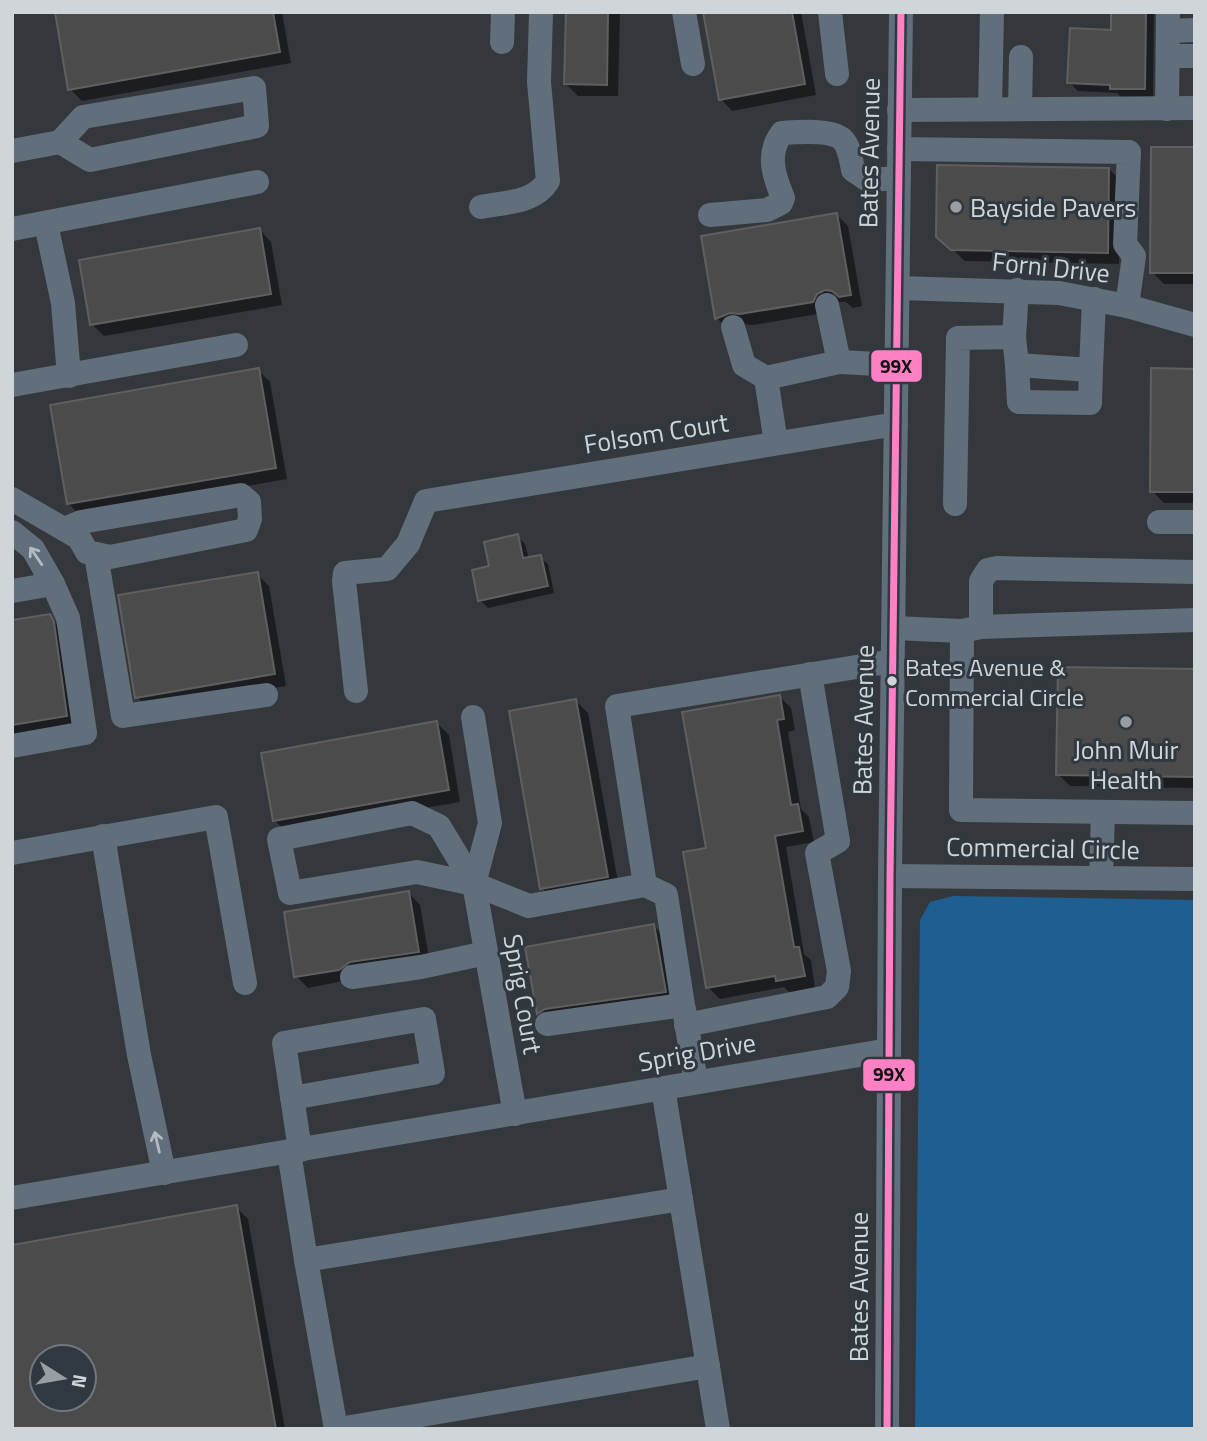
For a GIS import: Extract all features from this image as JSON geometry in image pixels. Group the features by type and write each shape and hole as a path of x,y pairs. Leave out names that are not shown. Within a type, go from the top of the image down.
{"street":[{"path":"502,41 503,12"},
{"path":"481,207 526,199 540,193 548,181 539,82 541,12"},
{"path":"684,12 693,64"},
{"path":"830,12 837,74"},
{"name":"Bates Avenue","path":"887,1429 890,876 901,12"},
{"path":"990,109 992,12"},
{"path":"1167,109 1168,22 1195,30"},
{"path":"1168,56 1195,57"},
{"path":"1020,109 1021,57"},
{"path":"12,151 60,142 83,117 254,88 257,126 90,160 60,142"},
{"path":"900,110 1195,108"},
{"path":"710,215 767,210 780,203 783,198 775,176 772,155 775,142 782,133 806,131 831,134 841,138 849,150 853,170 868,180 899,178"},
{"path":"899,149 1129,152 1125,244 1134,256 1127,306"},
{"path":"12,229 257,182"},
{"path":"46,224 63,303 69,376"},
{"name":"Forni Drive","path":"898,288 1059,293 1127,306 1195,325"},
{"path":"1017,290 1014,338 1019,402 1090,403 1094,299"},
{"path":"827,305 839,362"},
{"path":"733,327 744,365 765,378 839,362 897,365"},
{"path":"955,503 958,338 1014,338"},
{"path":"12,385 236,345"},
{"path":"1017,365 1091,370"},
{"path":"765,378 776,443"},
{"name":"Folsom Court","path":"356,691 345,573 387,569 408,544 426,501 896,425"},
{"path":"12,499 79,538 87,552 110,556 246,530 250,519 249,502 241,495 81,522 64,529"},
{"path":"1159,522 1195,522"},
{"path":"12,532 33,549 68,618 85,733 12,746"},
{"path":"96,555 123,716 266,695"},
{"path":"1195,572 988,570 981,581 972,629 961,810 1195,813"},
{"path":"12,591 53,584"},
{"path":"894,628 972,629 1195,620"},
{"path":"645,885 617,706 894,661"},
{"path":"547,1024 685,1015 827,997 836,987 839,971 817,853 838,841 810,674"},
{"path":"473,717 490,823 474,884"},
{"path":"1101,878 1103,812"},
{"path":"474,884 439,826 412,813 279,839 290,893 418,872 474,884 529,906 645,885 666,895 696,1082"},
{"path":"12,853 216,817 245,983"},
{"path":"103,836 149,1111 164,1173"},
{"name":"Commercial Circle","path":"890,876 1195,879"},
{"name":"Sprig Court","path":"474,884 514,1114"},
{"path":"352,977 421,967 486,953"},
{"path":"292,1098 433,1073 424,1019 284,1042 292,1098 294,1151 306,1260 338,1429 708,1367"},
{"name":"Sprig Drive","path":"12,1198 889,1050"},
{"path":"663,1088 718,1429"},
{"path":"306,1260 681,1199"}],"shaded area":[{"path":"953,896 1195,900 1195,1429 915,1429 920,920 930,902"}],"building":[{"path":"55,12 273,12 280,52 68,90"},
{"path":"566,12 608,12 607,85 564,84"},
{"path":"703,12 792,12 805,84 719,100"},
{"path":"1111,12 1146,12 1145,89 1110,89 1110,85 1067,83 1070,28 1111,30"},
{"path":"1151,147 1195,147 1195,273 1150,273"},
{"path":"937,165 1109,168 1108,253 951,250 936,237"},
{"path":"837,213 851,295 839,297 832,291 825,290 817,294 813,302 740,314 730,313 715,319 701,236"},
{"path":"260,228 271,294 90,325 79,260"},
{"path":"259,368 276,468 67,504 50,405"},
{"path":"1151,368 1195,369 1195,492 1150,492"},
{"path":"518,534 523,558 541,555 548,586 478,601 472,570 489,566 484,542"},
{"path":"258,572 275,674 135,698 118,595"},
{"path":"50,614 54,622 67,716 12,725 12,620"},
{"name":"John Muir Health","path":"1058,667 1195,669 1195,777 1056,775"},
{"path":"780,695 784,719 777,720 791,805 798,804 803,831 775,836 794,947 799,947 805,976 776,981 775,976 706,988 683,852 706,848 682,712"},
{"path":"576,699 608,877 540,889 509,711"},
{"path":"437,721 449,790 273,821 261,753"},
{"path":"409,891 419,952 350,962 339,970 294,977 284,912"},
{"path":"654,924 666,992 545,1009 537,1014 525,947"},
{"path":"237,1205 276,1429 12,1429 12,1245"}],"transit line":[{"name":"99X","path":"887,1429 890,876 901,12"}],"place":[{"name":"Bayside Pavers","path":"956,207"},
{"name":"Bates Avenue & Commercial Circle","path":"892,681"},
{"name":"John Muir Health","path":"1126,722"}]}
